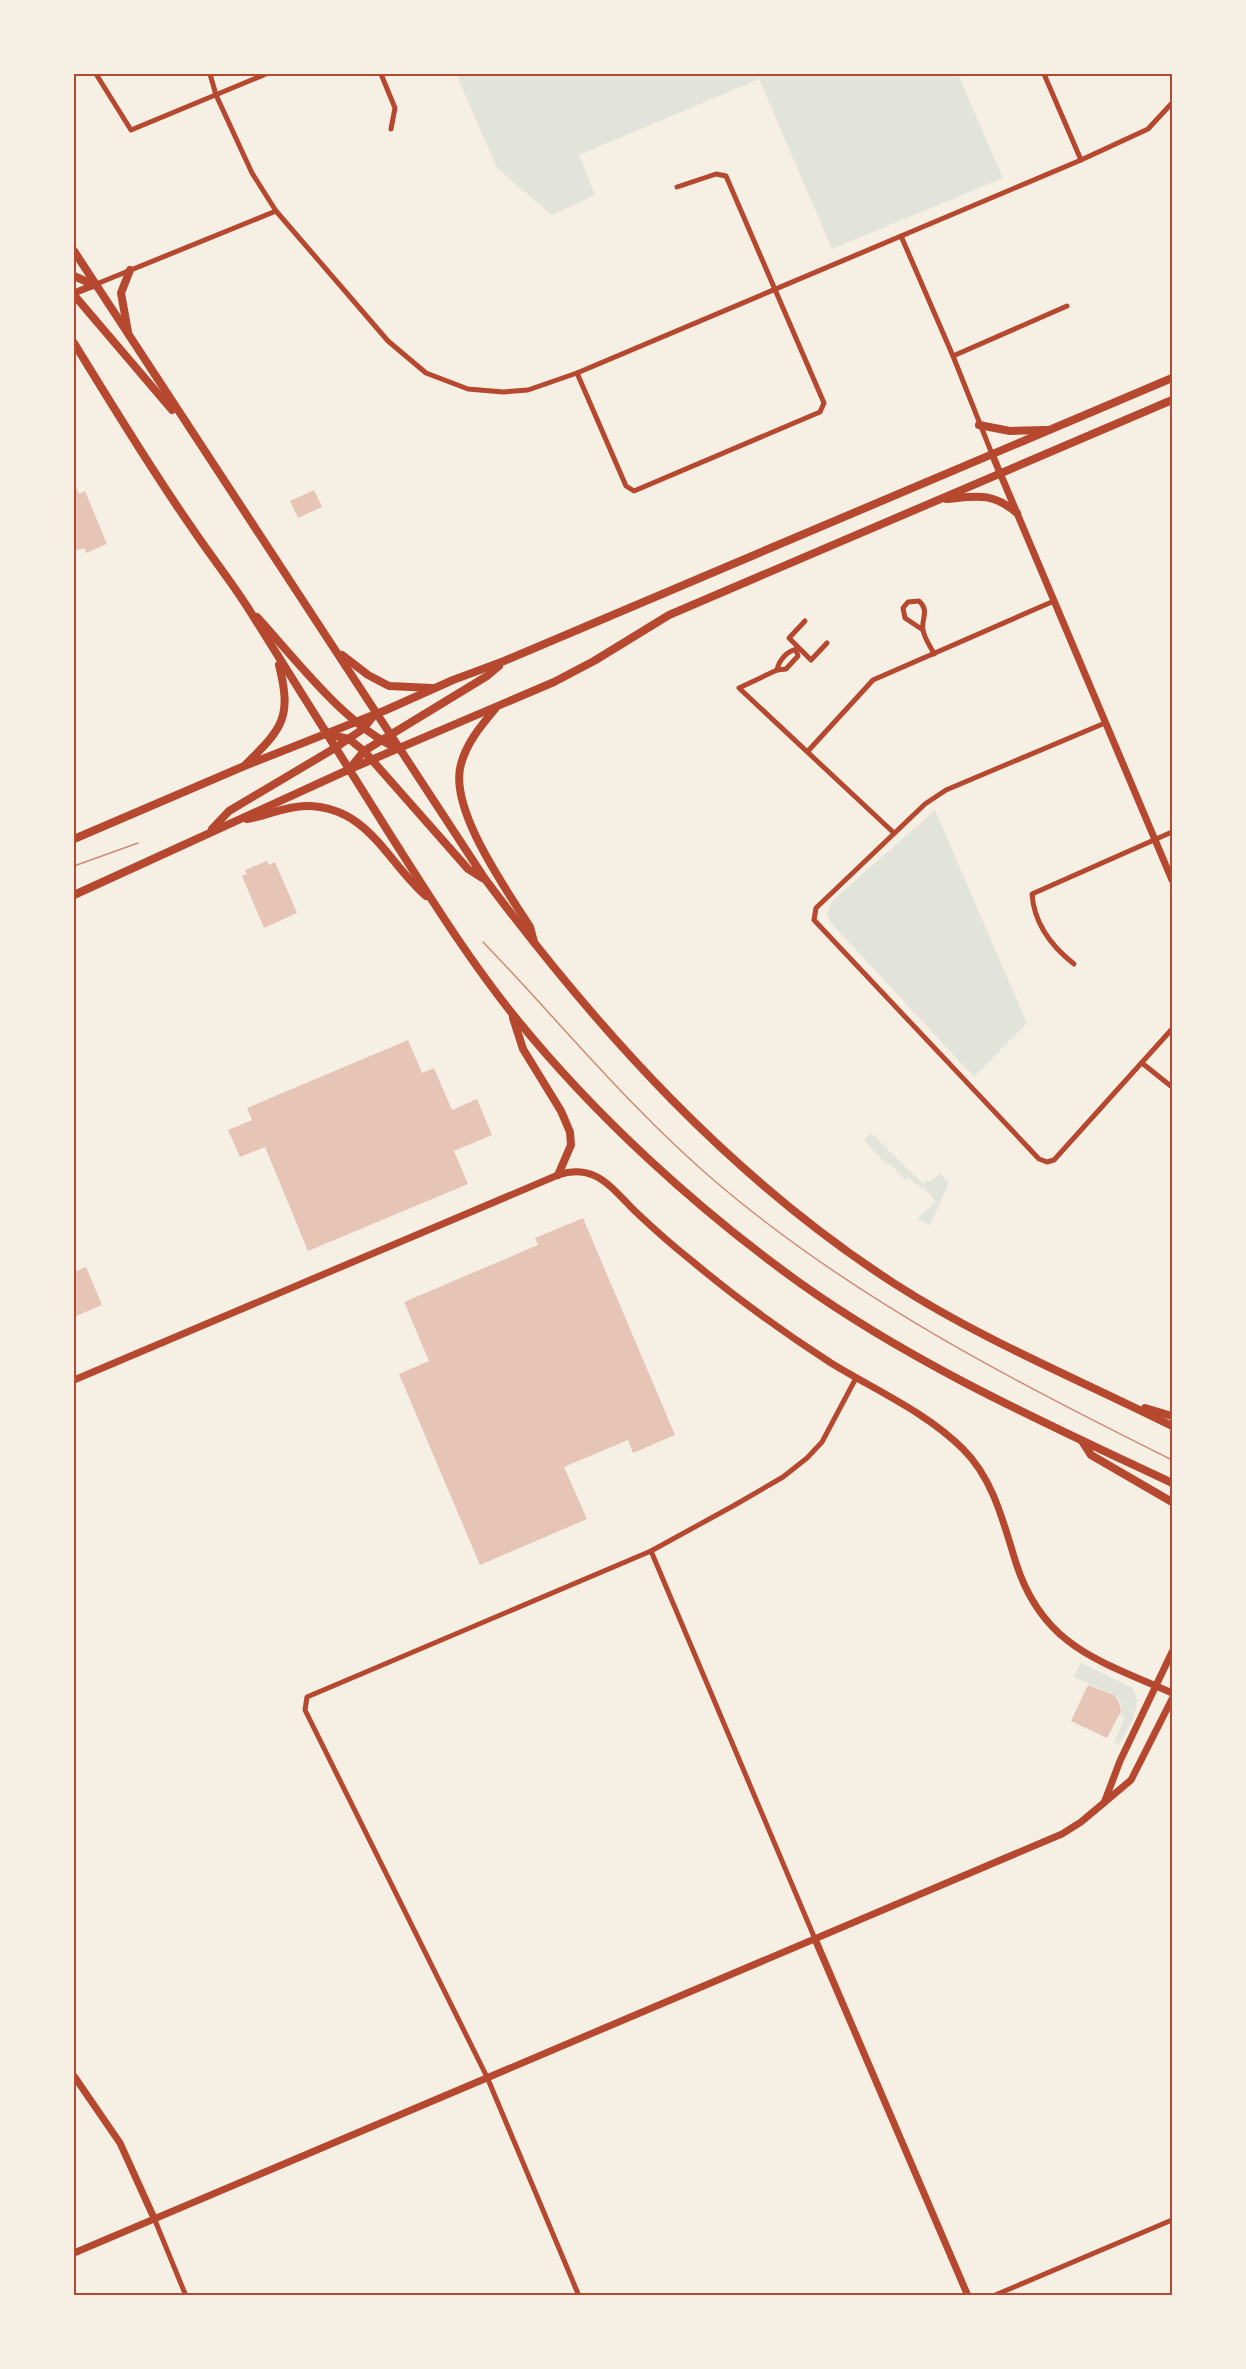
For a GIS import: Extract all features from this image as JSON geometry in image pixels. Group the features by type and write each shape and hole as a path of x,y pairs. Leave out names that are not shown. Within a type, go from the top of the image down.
{"main road":[{"path":"74,251 94,285 485,879 535,946 607,1032 653,1082 712,1140 801,1217 895,1284 980,1333 1173,1426"},
{"path":"129,336 121,293 130,270"},
{"path":"74,276 94,285"},
{"path":"74,294 194,437"},
{"path":"74,343 185,518 246,605 325,734 350,769 434,903 512,1014 584,1094 640,1150 717,1219 800,1283 869,1329 938,1369 1173,1483"},
{"path":"74,839 242,767 504,661 1173,378"},
{"path":"74,895 372,759 554,682 594,661 669,615 1173,400"},
{"path":"979,425 1010,431 1051,430"},
{"path":"937,500 989,496 1017,513"},
{"path":"246,605 355,722 380,741 398,749"},
{"path":"336,651 368,675 389,686 433,688"},
{"path":"242,767 275,734 284,716 286,700 278,658"},
{"path":"350,769 364,751 487,676 504,661"},
{"path":"496,708 474,735 461,765 459,784 465,811 480,844 530,927 535,946"},
{"path":"209,833 229,812 363,729 376,713"},
{"path":"325,734 349,739 364,751 468,869 485,879"},
{"path":"234,822 305,806 336,811 373,834 410,882 434,903"},
{"path":"512,1014 523,1049 561,1111 570,1132 571,1145 558,1175"},
{"path":"1123,1401 1173,1416"},
{"path":"1081,1440 1091,1455 1173,1502"}],"street":[{"path":"96,74 131,130 266,74"},
{"path":"210,74 216,95 252,173 276,211 388,341 426,373 468,389 503,392 528,390 577,373 1081,160 1148,129 1173,103"},
{"path":"381,74 395,108 391,129"},
{"path":"1044,74 1081,160"},
{"path":"577,373 626,486 634,491 820,412 824,403 726,176 716,174 677,187"},
{"path":"74,294 276,211"},
{"path":"901,236 1173,880"},
{"path":"953,356 1066,306"},
{"path":"923,630 926,614 924,606 919,601 908,602 903,608 904,618 923,630 934,654"},
{"path":"808,751 873,680 1054,601"},
{"path":"805,621 789,638 797,649 811,660 827,644"},
{"path":"797,649 798,656 786,669 777,670 739,688 894,833"},
{"path":"777,670 779,662 791,650 797,649"},
{"path":"1105,723 946,790 925,804 816,908 814,920 1040,1159 1047,1162 1054,1160 1173,1029"},
{"path":"1074,964 1048,940 1033,907 1032,894 1173,832"},
{"path":"1142,1063 1173,1087"},
{"path":"74,1380 558,1175 579,1171 598,1177 668,1241 747,1304 804,1345 930,1422 948,1436 976,1465 988,1484 1026,1589 1042,1614 1059,1634 1074,1647 1092,1657 1173,1693"},
{"path":"579,2295 487,2077 305,1710 307,1697 651,1551 783,1477 807,1458 822,1442 856,1378"},
{"path":"651,1551 968,2295"},
{"path":"1104,1803 1120,1761 1173,1652"},
{"path":"74,2253 1062,1834 1081,1822 1131,1780 1173,1699"},
{"path":"74,2076 120,2143 186,2295"},
{"path":"993,2295 1173,2220"}],"shaded area":[{"path":"456,74 958,74 1003,178 832,249 759,79 579,155 595,195 552,215 497,168"},
{"path":"935,810 1027,1023 974,1077 831,923 827,914 831,902"},
{"path":"871,1133 923,1184 927,1180 930,1182 940,1173 949,1183 930,1225 917,1219 936,1202 923,1187 921,1188 908,1177 905,1180 890,1164 887,1165 864,1140"},
{"path":"1081,1663 1131,1687 1135,1693 1137,1701 1134,1716 1119,1745 1114,1742 1125,1717 1120,1714 1121,1701 1110,1693 1073,1677"}],"building":[{"path":"74,482 79,494 85,491 107,544 86,553 84,548 74,551"},
{"path":"314,490 322,507 298,518 290,501"},
{"path":"267,861 269,865 275,862 297,913 264,928 242,876 247,874 245,870"},
{"path":"408,1040 422,1073 434,1068 452,1110 477,1099 492,1135 454,1151 468,1184 308,1251 265,1147 240,1157 228,1130 252,1120 247,1108"},
{"path":"583,1218 675,1435 633,1453 628,1440 564,1467 587,1519 480,1565 399,1374 429,1361 404,1302 538,1245 535,1238"},
{"path":"86,1267 102,1305 74,1317 74,1272"},
{"path":"1088,1685 1114,1695 1119,1702 1121,1711 1107,1738 1071,1721"}],"tram line":[{"path":"74,866 138,843"},
{"path":"483,942 655,1126 717,1183 770,1225 879,1301 936,1335 994,1368 1172,1460"}]}
